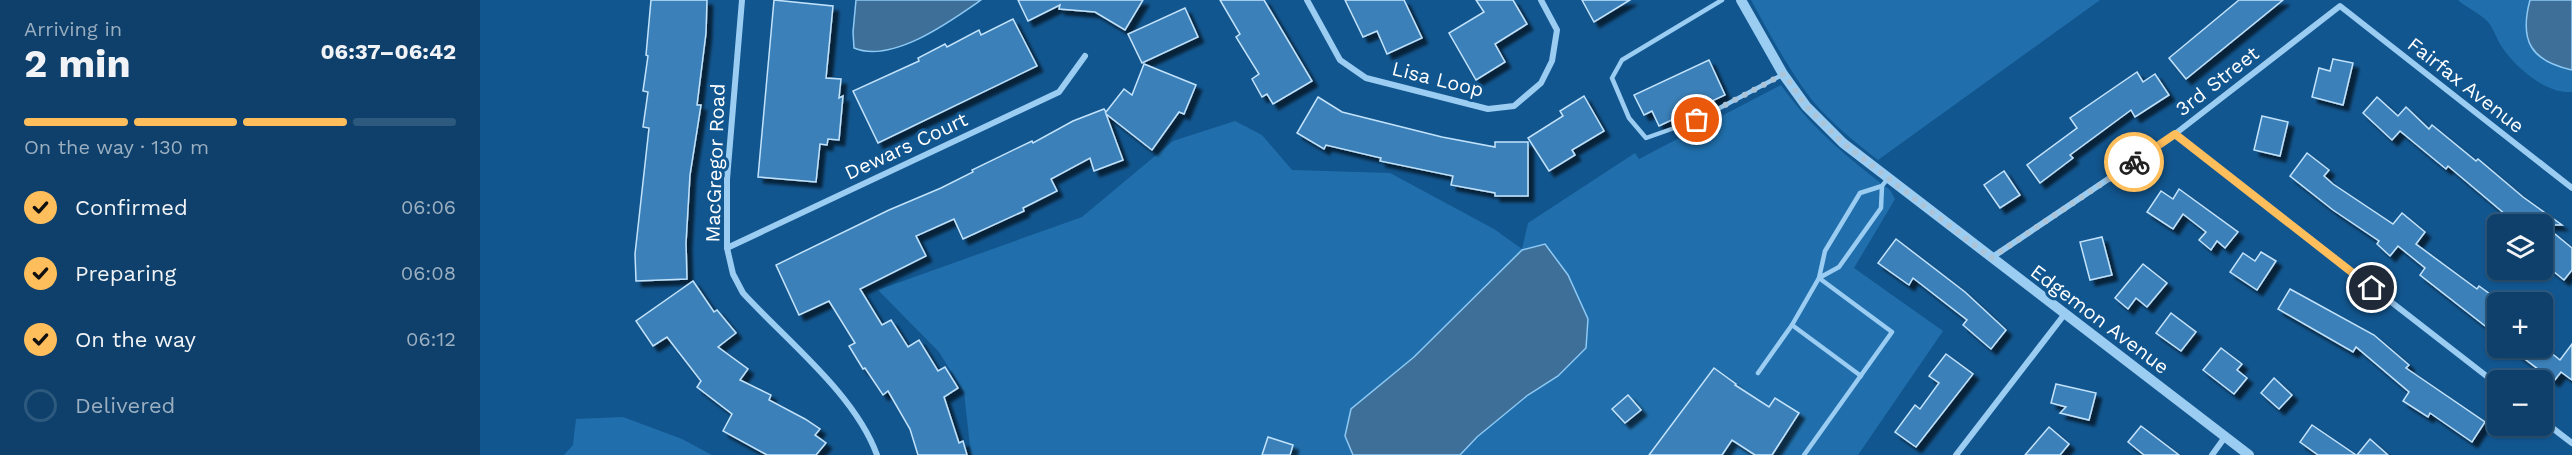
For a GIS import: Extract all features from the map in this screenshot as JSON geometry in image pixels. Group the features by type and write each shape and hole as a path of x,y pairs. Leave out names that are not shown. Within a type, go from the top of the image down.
{"street":[{"name":"MacGregor Road","path":"741,0 727,179 727,248 733,274 743,293 836,389 862,423 877,455"},
{"name":"Lisa Loop","path":"1307,0 1340,60 1366,78 1488,109 1514,106 1541,83 1552,61 1557,30 1541,0"},
{"name":"Edgemon Avenue","path":"1741,0 1784,74 1806,106 1885,182 1991,258 2249,455"},
{"name":"3rd Street","path":"1991,258 2175,134 2340,6"},
{"name":"Fairfax Avenue","path":"2340,6 2572,188"},
{"name":"Dewars Court","path":"727,248 1059,92 1084,56"},
{"path":"2175,134 2487,376"},
{"path":"1956,455 2064,315"},
{"path":"2553,428 2572,443"},
{"path":"2212,455 2225,437"}],"lane":[{"path":"1722,0 1622,60 1612,78 1629,118 1646,138 1697,120 1784,74"},
{"path":"1758,373 1792,325 1819,278 1825,251 1860,193 1885,182"},
{"path":"1819,278 1839,267 1881,208 1885,182"},
{"path":"1804,455 1892,332 1819,278"},
{"path":"1792,325 1861,376"}],"shaded area":[{"path":"856,0 981,0 938,29 920,38 886,50 869,51 854,48"},
{"path":"1751,0 2100,0 1878,160 1835,124 1812,100 1787,64"},
{"path":"2458,0 2572,0 2572,92 2552,89 2523,71 2502,47 2488,22"},
{"path":"2530,0 2572,0 2572,70 2547,61 2532,47 2526,27"},
{"path":"1781,85 1818,129 1890,190 1895,199 1854,268 1943,331 1858,455 1460,455 1506,412 1558,376 1522,250 1414,357 1352,409 1351,453 1353,455 971,455 964,392 939,352 878,290 1082,217 1173,141 1235,121 1262,135 1292,170 1390,173 1494,229 1522,249 1528,223 1635,153 1639,159"},
{"path":"1545,244 1568,275 1588,319 1586,348 1558,376 1528,395 1477,437 1460,455 1353,455 1345,436 1351,409 1414,357 1522,250"},
{"path":"623,417 682,439 712,455 564,455 573,445 576,419"}],"building":[{"path":"651,0 707,0 706,33 697,105 701,105 690,175 686,243 687,279 636,281 635,254 649,128 643,127 648,92 643,91 648,56 646,55"},
{"path":"774,0 833,6 826,78 841,79 839,98 843,96 839,140 828,139 827,145 820,144 816,182 758,177"},
{"path":"1018,0 1143,0 1125,30 1095,12 1059,9 1060,5 1028,21"},
{"path":"1220,0 1264,0 1312,81 1273,104 1267,94 1262,97 1252,79 1259,74 1236,37 1240,34"},
{"path":"1345,0 1404,0 1422,38 1387,54 1377,31 1363,37"},
{"path":"1476,0 1513,0 1527,24 1495,44 1505,62 1476,80 1449,33 1484,12"},
{"path":"1582,0 1630,0 1594,22"},
{"path":"2239,0 2283,0 2186,79 2169,58"},
{"path":"1185,8 1198,37 1142,63 1128,34"},
{"path":"1013,19 1037,66 878,143 853,91 919,61 918,58 945,44 947,47 979,30 981,35"},
{"path":"2333,59 2353,63 2343,105 2312,97 2319,68 2330,71"},
{"path":"1709,60 1725,95 1659,126 1652,111 1644,115 1634,95"},
{"path":"1144,64 1196,85 1184,114 1179,112 1152,150 1106,114 1123,160 1094,171 1090,158 1051,179 1057,191 1023,208 1024,211 963,239 954,219 916,236 926,256 860,289 882,325 891,320 908,347 919,340 938,371 945,367 958,388 944,397 959,443 963,441 967,455 918,455 910,429 888,391 883,395 865,368 863,369 849,346 855,343 829,301 799,315 776,265 889,210 941,188 973,172 972,170 1032,141 1033,143 1073,121 1104,109 1106,112 1124,89 1132,95"},
{"path":"2137,72 2143,82 2155,74 2169,95 2135,117 2131,110 2070,155 2073,158 2040,183 2027,165 2077,128 2070,118"},
{"path":"1584,96 1604,131 1572,150 1575,155 1549,171 1528,138 1563,116 1560,111"},
{"path":"1318,97 1342,112 1442,137 1495,147 1495,142 1528,142 1528,196 1495,196 1495,193 1451,185 1453,176 1380,161 1381,158 1326,145 1324,149 1297,133"},
{"path":"2377,97 2398,116 2406,107 2429,129 2432,125 2547,214 2505,214 2448,166 2446,169 2400,131 2392,140 2363,113"},
{"path":"2262,116 2288,122 2280,156 2254,150"},
{"path":"2307,153 2329,170 2324,176 2333,184 2393,224 2402,213 2425,232 2416,244 2477,289 2479,286 2487,292 2487,327 2420,275 2425,268 2398,246 2390,256 2377,244 2379,241 2333,210 2290,176"},
{"path":"2004,171 2020,195 2000,208 1984,185"},
{"path":"2179,189 2238,232 2225,248 2217,241 2211,250 2199,240 2206,232 2183,214 2173,229 2147,212 2161,191 2173,199"},
{"path":"2553,219 2562,225 2553,225"},
{"path":"2553,232 2572,248 2572,270 2564,280 2553,271"},
{"path":"2102,237 2112,275 2090,280 2080,242"},
{"path":"1896,239 1965,292 2006,330 1991,349 1963,325 1967,320 1913,278 1909,285 1878,263"},
{"path":"2261,252 2276,261 2257,290 2230,272 2243,253 2255,261"},
{"path":"2143,264 2167,283 2147,307 2136,298 2128,309 2115,298"},
{"path":"693,281 714,312 717,310 736,333 718,347 748,369 740,380 771,395 769,400 820,429 815,435 826,443 816,455 767,455 723,431 732,414 697,387 701,381 667,337 653,346 636,321"},
{"path":"2290,289 2374,335 2409,365 2406,368 2485,422 2472,442 2430,413 2428,417 2403,401 2409,392 2356,347 2353,352 2278,309"},
{"path":"2171,313 2196,332 2181,351 2156,333"},
{"path":"2572,344 2572,380 2561,372 2554,381 2553,370 2539,370 2523,358 2553,358 2553,354 2560,360"},
{"path":"2221,348 2242,364 2237,370 2247,378 2234,394 2203,370"},
{"path":"1946,354 1973,374 1916,447 1895,432 1915,405 1920,409 1939,383 1929,376"},
{"path":"1714,368 1769,407 1775,398 1799,413 1772,455 1755,455 1732,440 1722,455 1649,455"},
{"path":"2274,378 2292,395 2279,409 2261,393"},
{"path":"2056,384 2096,393 2089,420 2060,413 2066,407 2051,403"},
{"path":"1628,395 1641,410 1625,423 1612,409"},
{"path":"2312,425 2356,455 2318,455 2300,442"},
{"path":"2141,426 2179,455 2144,455 2128,442"},
{"path":"2049,427 2069,444 2060,455 2025,455"},
{"path":"1268,437 1293,445 1290,455 1262,455"},
{"path":"2370,439 2388,455 2357,455"}],"way so far":[{"path":"1697,120 1784,74 1806,106 1843,143 1991,258 2134,162"}],"route":[{"path":"2134,162 2175,134 2372,288"}]}
